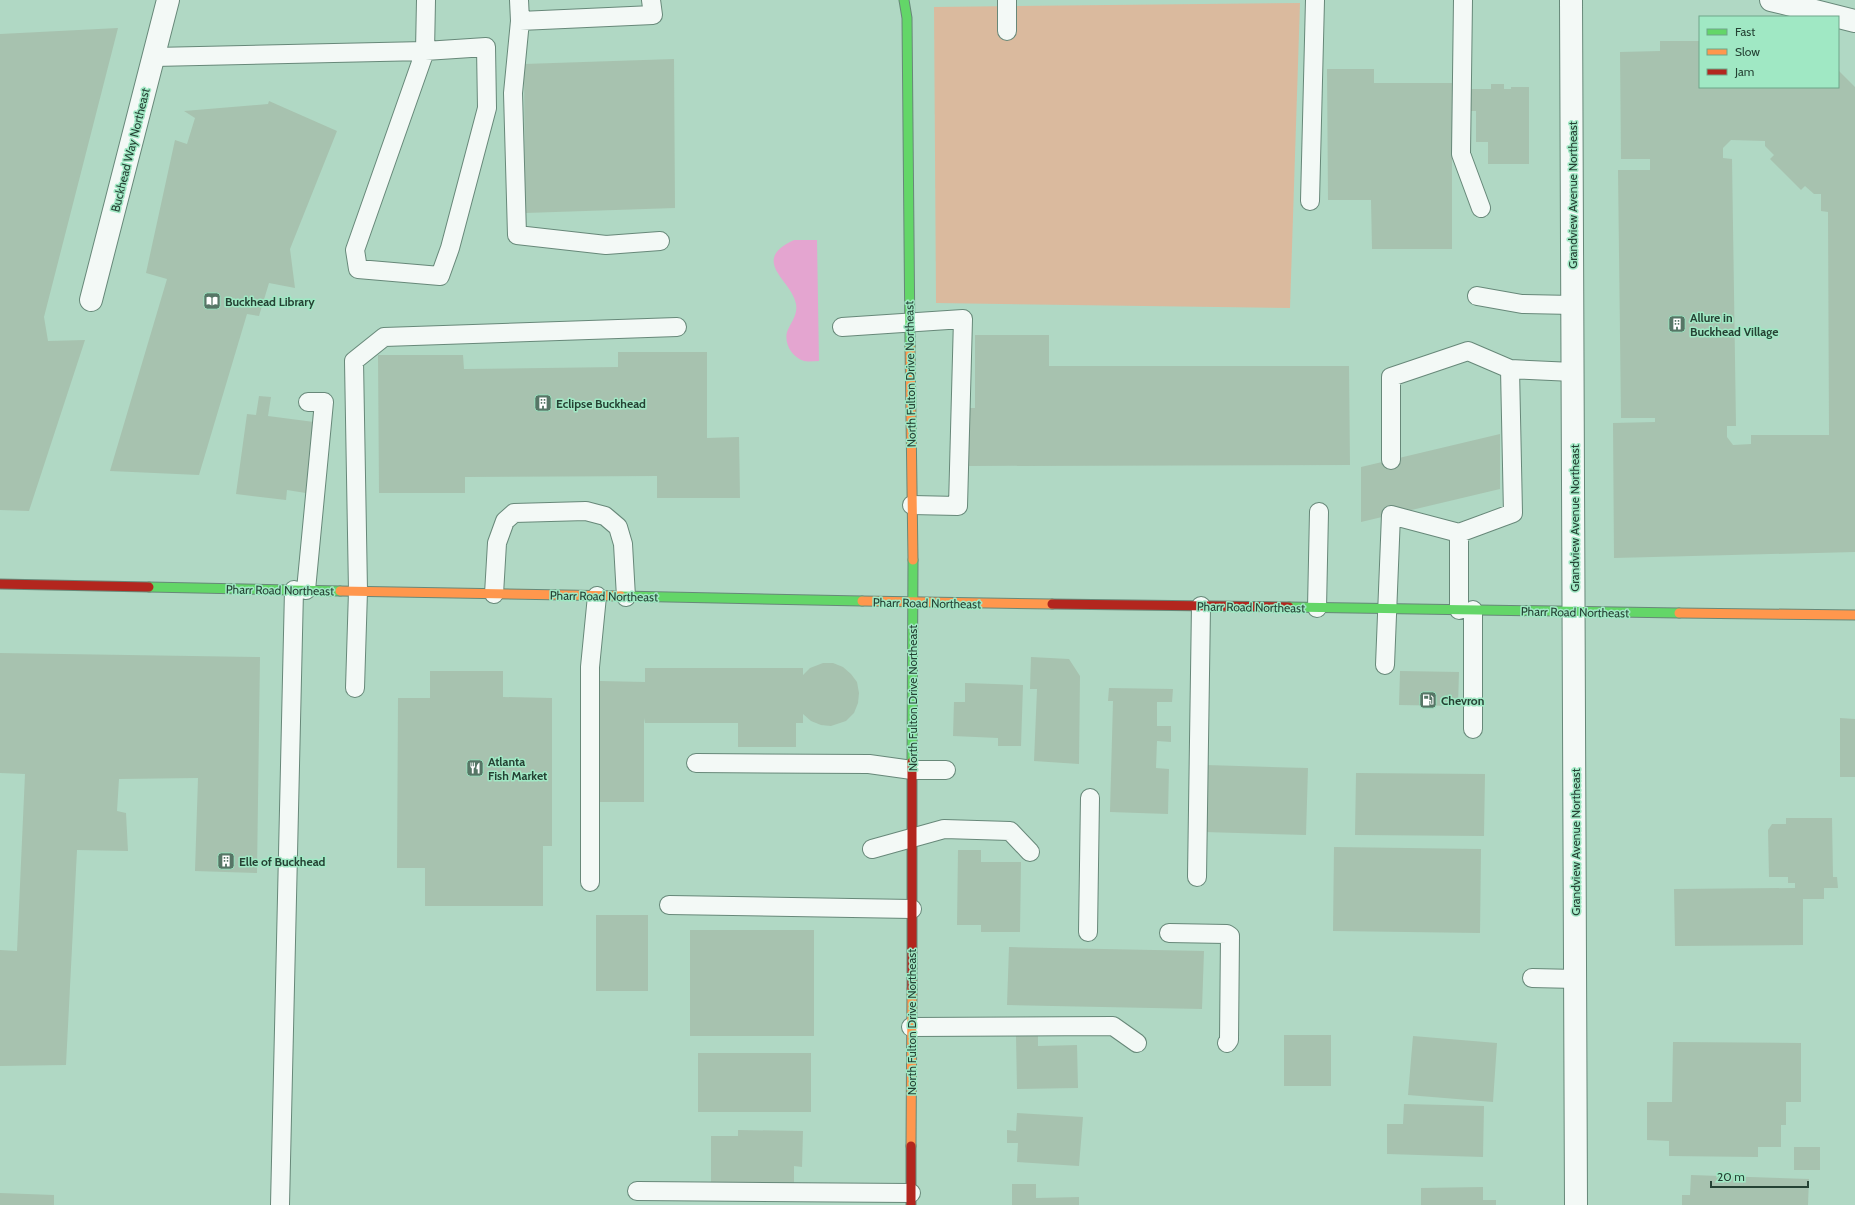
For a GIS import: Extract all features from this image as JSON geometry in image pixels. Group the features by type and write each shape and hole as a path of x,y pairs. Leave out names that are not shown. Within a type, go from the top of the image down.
{"street":[{"name":"Buckhead Way Northeast","path":"91,300 168,0"},
{"name":"North Fulton Drive Northeast","path":"904,0 907,18 912,506 911,1199"},
{"name":"Grandview Avenue Northeast","path":"1571,0 1575,612 1576,1205"},
{"path":"1771,0 1835,16"},
{"path":"1839,17 1855,21"},
{"name":"Pharr Road Northeast","path":"0,584 912,602 1855,615"}],"lane":[{"path":"154,57 425,51 486,47 488,108 450,248 440,276 358,269 355,250 425,51 426,0"},
{"path":"519,0 520,21 513,93 517,235 606,245 660,241"},
{"path":"520,21 652,15 651,0"},
{"path":"1006,0 1006,31"},
{"path":"1310,202 1315,0"},
{"path":"1463,0 1461,154 1481,208"},
{"path":"1477,296 1522,304 1573,306"},
{"path":"842,326 963,319 958,506 912,506"},
{"path":"355,688 358,591 354,361 384,337 677,327"},
{"path":"1391,460 1391,377 1468,351 1510,369 1573,372"},
{"path":"1385,665 1386,609 1391,515 1459,533 1512,513 1510,369"},
{"path":"280,1205 300,590 324,402 308,402"},
{"path":"494,594 497,543 505,521 514,513 586,511 605,516 618,527 623,544 626,597"},
{"path":"1317,608 1319,512"},
{"path":"1459,533 1466,610 1472,729"},
{"path":"590,882 590,667 597,596"},
{"path":"1197,877 1201,606"},
{"path":"696,763 869,764 912,770 946,770"},
{"path":"1088,932 1090,798"},
{"path":"872,849 912,836 944,829 1010,831 1030,852"},
{"path":"669,905 912,909"},
{"path":"1169,933 1227,934 1230,936 1229,1040 1227,1043"},
{"path":"1532,978 1576,979"},
{"path":"911,1027 1113,1026 1136,1043"},
{"path":"637,1191 911,1199"}],"shaded area":[{"path":"1300,3 1290,308 936,303 934,7"},
{"path":"794,240 817,240 819,361 806,361 800,359 790,350 786,337 795,315 796,304 793,295 777,271 774,263 775,255 781,248"}],"building":[{"path":"118,28 44,317 48,341 85,340 29,511 0,510 0,34"},
{"name":"Allure in Buckhead Village","path":"1660,41 1699,41 1699,88 1839,88 1839,71 1855,87 1855,552 1614,558 1613,423 1655,422 1655,418 1621,418 1618,170 1650,170 1650,159 1621,159 1620,52 1660,51","holes":["1731,140 1765,141 1765,146 1774,155 1770,159 1801,190 1805,186 1814,194 1821,194 1821,211 1828,212 1829,435 1751,435 1751,444 1733,445 1727,437 1727,426 1736,426 1732,159 1723,158 1723,148"]},
{"path":"674,59 675,208 525,213 524,64"},
{"path":"1327,69 1374,69 1374,83 1452,83 1452,249 1372,249 1371,200 1328,200"},
{"path":"1491,84 1504,84 1504,89 1511,89 1511,87 1529,87 1529,164 1488,164 1488,142 1476,142 1476,111 1468,111 1468,89 1491,89"},
{"name":"Buckhead Library","path":"269,101 337,131 290,249 295,288 269,283 259,316 247,314 199,475 110,471 167,279 146,273 175,140 187,144 195,118 184,111 268,104"},
{"path":"975,335 1049,335 1049,366 1349,366 1350,465 969,466 969,408 975,408"},
{"name":"Eclipse Buckhead","path":"618,352 707,352 707,438 739,437 740,498 657,498 657,476 465,477 465,493 379,493 378,355 463,355 464,369 618,367"},
{"path":"259,396 271,397 268,416 314,422 312,494 287,490 286,500 236,494 247,414 256,415"},
{"path":"1500,434 1500,489 1361,522 1361,467"},
{"name":"Elle of Buckhead","path":"0,653 260,657 257,873 195,871 198,778 119,779 117,811 126,813 128,851 77,850 66,1065 0,1066 0,950 17,951 25,774 0,773"},
{"path":"1031,657 1069,659 1080,676 1079,764 1034,761 1037,689 1030,689"},
{"path":"823,663 833,663 843,667 857,682 859,693 858,703 854,713 846,721 831,726 821,725 811,721 803,714 803,723 796,723 796,747 738,747 738,723 645,723 644,718 644,802 599,802 600,681 645,682 645,668 803,668 803,675 810,668"},
{"name":"Atlanta Fish Market","path":"430,671 503,671 503,697 552,698 552,846 543,846 543,906 425,906 425,868 397,868 398,698 430,698"},
{"path":"1400,671 1459,672 1458,706 1399,705"},
{"path":"965,683 1023,685 1021,746 998,746 998,738 953,736 954,702 965,702"},
{"path":"1109,688 1173,689 1172,702 1157,702 1157,726 1171,726 1171,742 1157,741 1156,768 1169,769 1168,814 1110,812 1113,701 1108,701"},
{"path":"1840,718 1855,719 1855,777 1840,777"},
{"path":"1206,765 1308,768 1306,835 1204,832"},
{"path":"1356,773 1485,774 1484,836 1355,835"},
{"path":"1786,818 1832,818 1833,877 1837,877 1838,888 1824,888 1824,899 1803,899 1803,945 1675,946 1674,889 1795,888 1795,883 1788,883 1788,877 1769,877 1768,830 1772,824 1786,824"},
{"path":"1334,847 1481,849 1480,933 1333,931"},
{"path":"958,850 981,850 981,862 1021,862 1020,932 981,932 981,925 957,925"},
{"path":"596,915 648,915 648,991 596,991"},
{"path":"690,930 814,930 814,1036 690,1036"},
{"path":"1009,947 1204,951 1202,1009 1007,1005"},
{"path":"1284,1035 1331,1035 1331,1086 1284,1086"},
{"path":"1016,1036 1038,1036 1038,1046 1077,1045 1078,1088 1017,1089"},
{"path":"1413,1036 1497,1043 1493,1102 1408,1095"},
{"path":"1673,1042 1801,1043 1801,1102 1786,1102 1786,1125 1781,1125 1781,1147 1758,1147 1758,1157 1669,1156 1669,1141 1647,1140 1647,1102 1672,1102"},
{"path":"698,1053 811,1053 811,1112 698,1112"},
{"path":"1404,1104 1484,1106 1483,1157 1387,1154 1387,1124 1403,1124"},
{"path":"1017,1113 1083,1117 1079,1166 1017,1162 1018,1143 1007,1143 1007,1130 1016,1131"},
{"path":"738,1130 803,1131 802,1167 794,1166 794,1188 711,1186 711,1136 738,1136"},
{"path":"1794,1147 1820,1147 1820,1170 1794,1170"},
{"path":"1691,1175 1809,1179 1808,1205 1682,1205 1682,1195 1690,1195"},
{"path":"1012,1184 1036,1184 1036,1198 1079,1197 1079,1205 1012,1205"},
{"path":"1483,1187 1483,1200 1496,1200 1496,1205 1421,1205 1421,1188"},
{"path":"0,1193 54,1195 54,1205 0,1205"}],"traffic: fast":[{"path":"904,0 907,18 910,346"},
{"path":"912,762 913,560"},
{"path":"149,587 340,591"},
{"path":"621,596 862,601"},
{"path":"1289,607 1679,613"}],"traffic: slow":[{"path":"910,346 913,560"},
{"path":"340,591 621,596"},
{"path":"862,601 1052,604"},
{"path":"1679,613 1855,615"},
{"path":"911,1146 912,989"}],"traffic: jam":[{"path":"0,584 149,587"},
{"path":"1052,604 1289,607"},
{"path":"912,762 912,989"},
{"path":"911,1146 911,1205"}],"place":[{"name":"Buckhead Library","path":"212,301"},
{"name":"Allure in Buckhead Village","path":"1677,324"},
{"name":"Eclipse Buckhead","path":"543,403"},
{"name":"Chevron","path":"1428,700"},
{"name":"Atlanta Fish Market","path":"475,768"},
{"name":"Elle of Buckhead","path":"226,861"}]}
